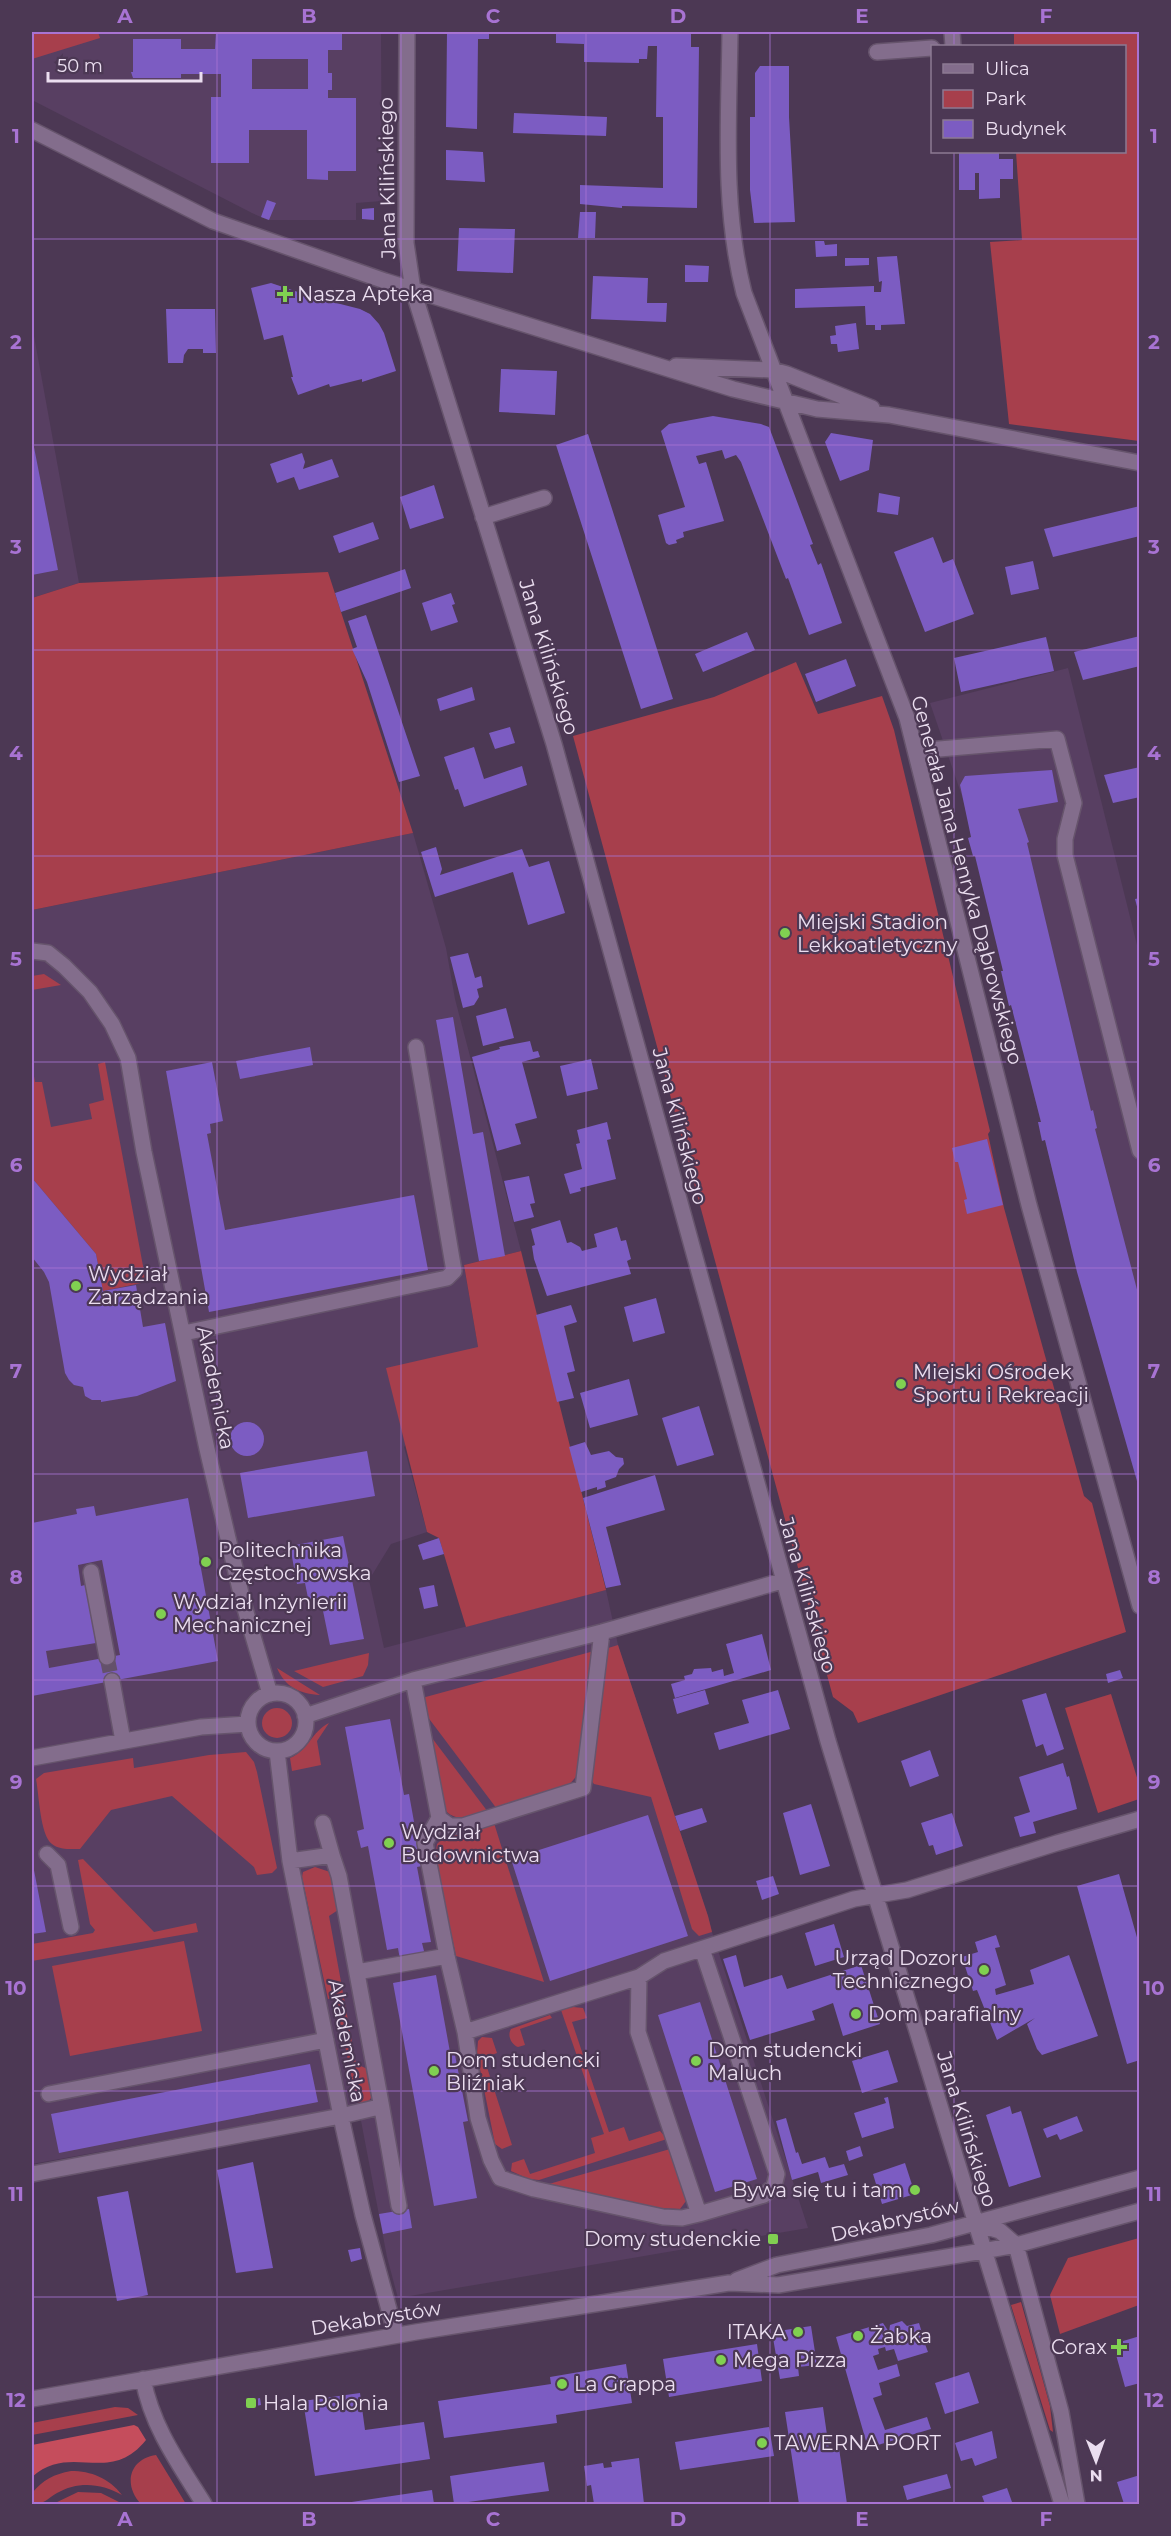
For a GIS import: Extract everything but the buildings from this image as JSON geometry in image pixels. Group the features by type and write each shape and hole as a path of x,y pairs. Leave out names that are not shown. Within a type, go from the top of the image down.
{"street":[{"name":"Jana Kilińskiego","path":"407,32 406,243 413,290 554,744 782,1581 873,1894 1062,2505"},
{"name":"Generała Jana Henryka Dąbrowskiego","path":"730,32 729,218 744,293 907,718 1029,1205 1140,1606"},
{"path":"877,52 931,48"},
{"path":"32,130 213,221 413,290 657,366 784,402 817,409 889,415 1140,464"},
{"path":"657,366 772,370 889,415"},
{"path":"483,517 544,498"},
{"path":"916,751 1057,739 1074,803 1065,839 1065,855 1140,1151"},
{"name":"Akademicka","path":"32,951 48,953 90,992 112,1023 128,1058 144,1152 207,1449 240,1591 270,1694"},
{"path":"184,1333 447,1278 454,1271 416,1047"},
{"path":"91,1572 107,1657"},
{"path":"305,1716 413,1680 602,1632 782,1581"},
{"path":"439,1818 450,1826 463,1826 583,1788 602,1632"},
{"path":"413,1680 439,1818 425,1843 447,1956 465,2032 478,2118 491,2160 500,2178 534,2189 663,2217 682,2218 765,2195 774,2186 777,2174 702,1949"},
{"path":"112,1681 123,1741"},
{"path":"270,1694 288,1696 296,1701 305,1716 306,1726 297,1743 290,1748 277,1751 262,1748 255,1742 248,1724 251,1708 270,1694"},
{"path":"32,1758 201,1727 248,1724"},
{"name":"Akademicka","path":"277,1751 290,1861 341,2116 363,2215 396,2336"},
{"path":"465,2032 639,1977 664,1961 873,1894 907,1890 1057,1842 1140,1819"},
{"path":"323,1823 339,1876 399,2206"},
{"path":"47,1854 58,1865 71,1927"},
{"path":"290,1861 332,1855"},
{"path":"357,1972 447,1956"},
{"path":"639,1977 638,2032 699,2214"},
{"path":"49,2094 326,2040"},
{"path":"32,2174 341,2116 373,2109 381,2103"},
{"name":"Dekabrystów","path":"729,2283 777,2265 885,2245 1140,2178"},
{"name":"Dekabrystów","path":"32,2399 396,2336 729,2283 778,2285 983,2251 1016,2245 1140,2211"},
{"name":"Jana Kilińskiego","path":"974,2223 1000,2231 1016,2245"},
{"path":"1016,2245 1061,2412 1077,2505"},
{"path":"143,2379 149,2406 162,2439 204,2505"}],"shaded area":[{"path":"32,32 381,32 382,201 356,203 356,220 268,220 252,213 32,100"},
{"path":"32,325 79,583 32,598"},
{"path":"1068,668 1139,953 1139,1483 1053,1173 963,799 930,703"},
{"name":"Politechnika Częstochowska","path":"413,833 446,948 455,999 521,1251 464,1265 478,1347 404,1447 427,1532 391,1544 369,1580 384,1648 606,1590 618,1645 808,2228 398,2298 387,2257 358,2105 32,2164 32,910"},
{"path":"134,2425 138,2427 146,2440 132,2453 118,2460 104,2463 61,2463 47,2467 32,2477 32,2445"}],"green space":[{"path":"32,32 98,32 100,38 32,59"},
{"path":"1014,32 1139,32 1139,441 1009,424 990,242 1022,240 1016,153 1126,153 1126,45 1014,45"},
{"path":"328,572 413,833 32,910 32,598 79,583"},
{"path":"796,662 818,714 882,696 894,730 990,1131 988,1134 1004,1208 1084,1496 1092,1503 1126,1632 858,1723 853,1712 833,1697 573,736 714,697"},
{"path":"44,974 61,985 32,990 32,976"},
{"path":"105,1062 146,1282 103,1291 96,1254 32,1178 32,1065 35,1082 42,1082 51,1127 92,1119 89,1104 104,1100 98,1064"},
{"path":"521,1251 606,1590 466,1627 439,1538 427,1532 386,1368 478,1347 464,1265"},
{"path":"618,1645 708,1916 712,1932 699,1936 692,1929 651,1797 594,1784 591,1780 605,1649"},
{"path":"594,1651 580,1772 568,1786 497,1809 424,1712 422,1698"},
{"path":"369,1653 368,1665 363,1676 323,1687 294,1671"},
{"path":"277,1668 320,1695 306,1693 289,1685"},
{"path":"1111,1694 1139,1784 1139,1799 1098,1813 1065,1708"},
{"path":"277,1708 288,1712 292,1723 288,1734 277,1738 266,1734 262,1723 266,1712"},
{"path":"329,1723 317,1741 321,1765 292,1771 290,1758 302,1750 318,1731"},
{"path":"429,1734 488,1812 459,1818 444,1809"},
{"path":"246,1752 254,1762 257,1772 277,1868 272,1873 257,1875 254,1867 172,1796 111,1810 80,1849 55,1846 45,1832 36,1779 44,1773 133,1758 134,1768 209,1755"},
{"path":"494,1823 544,1982 456,1956 435,1858 437,1844 442,1839"},
{"path":"83,1859 154,1932 196,1923 198,1932 32,1961 32,1944 93,1933 95,1930 90,1924 78,1860"},
{"path":"315,1867 330,1872 341,1908 329,1916 356,2064 370,2070 373,2083 372,2097 358,2108 335,1998 328,1999 302,1877 303,1872"},
{"path":"184,1941 202,2031 70,2056 52,1966"},
{"path":"573,2007 583,2008 587,2018 572,2022 609,2132 624,2127 629,2141 660,2131 667,2139 539,2180 529,2179 511,2171 512,2163 524,2159 530,2174 595,2153 591,2138 604,2134 561,2010"},
{"path":"550,2015 552,2018 520,2029 525,2045 518,2047 512,2042 509,2034 511,2029"},
{"path":"482,2037 492,2038 497,2053 484,2058 512,2145 502,2149 495,2144 477,2054 478,2041"},
{"path":"670,2149 686,2201 680,2209 660,2208 549,2184"},
{"path":"1139,2238 1139,2305 1060,2334 1050,2295 1068,2258"},
{"path":"1021,2302 1050,2406 1053,2432 1050,2430 1011,2305"},
{"path":"115,2407 128,2408 138,2415 32,2435 32,2423"},
{"path":"156,2455 186,2504 141,2504 135,2497 131,2481 135,2467 147,2457"},
{"path":"71,2471 86,2472 99,2477 111,2484 122,2495 98,2486 81,2485 65,2489 42,2503 32,2504 32,2493 40,2484 54,2476"},
{"path":"78,2492 101,2493 123,2504 53,2504"}],"tunnel":[{"path":"107,1657 112,1681"}],"place":[{"name":"Nasza Apteka","path":"285,294"},
{"name":"Miejski Stadion Lekkoatletyczny","path":"785,933"},
{"name":"Wydział Zarządzania","path":"76,1286"},
{"name":"Miejski Ośrodek Sportu i Rekreacji","path":"901,1384"},
{"name":"Politechnika Częstochowska","path":"206,1562"},
{"name":"Wydział Inżynierii Mechanicznej","path":"161,1614"},
{"name":"Wydział Budownictwa","path":"389,1843"},
{"name":"Urząd Dozoru Technicznego","path":"984,1970"},
{"name":"Dom parafialny","path":"856,2014"},
{"name":"Dom studencki Maluch","path":"696,2061"},
{"name":"Dom studencki Bliźniak","path":"434,2071"},
{"name":"Bywa się tu i tam","path":"915,2190"},
{"name":"Domy studenckie","path":"773,2239"},
{"name":"ITAKA","path":"798,2332"},
{"name":"Żabka","path":"858,2336"},
{"name":"Corax","path":"1119,2347"},
{"name":"Mega Pizza","path":"721,2360"},
{"name":"La Grappa","path":"562,2384"},
{"name":"Hala Polonia","path":"251,2403"},
{"name":"TAWERNA PORT","path":"762,2443"}]}
